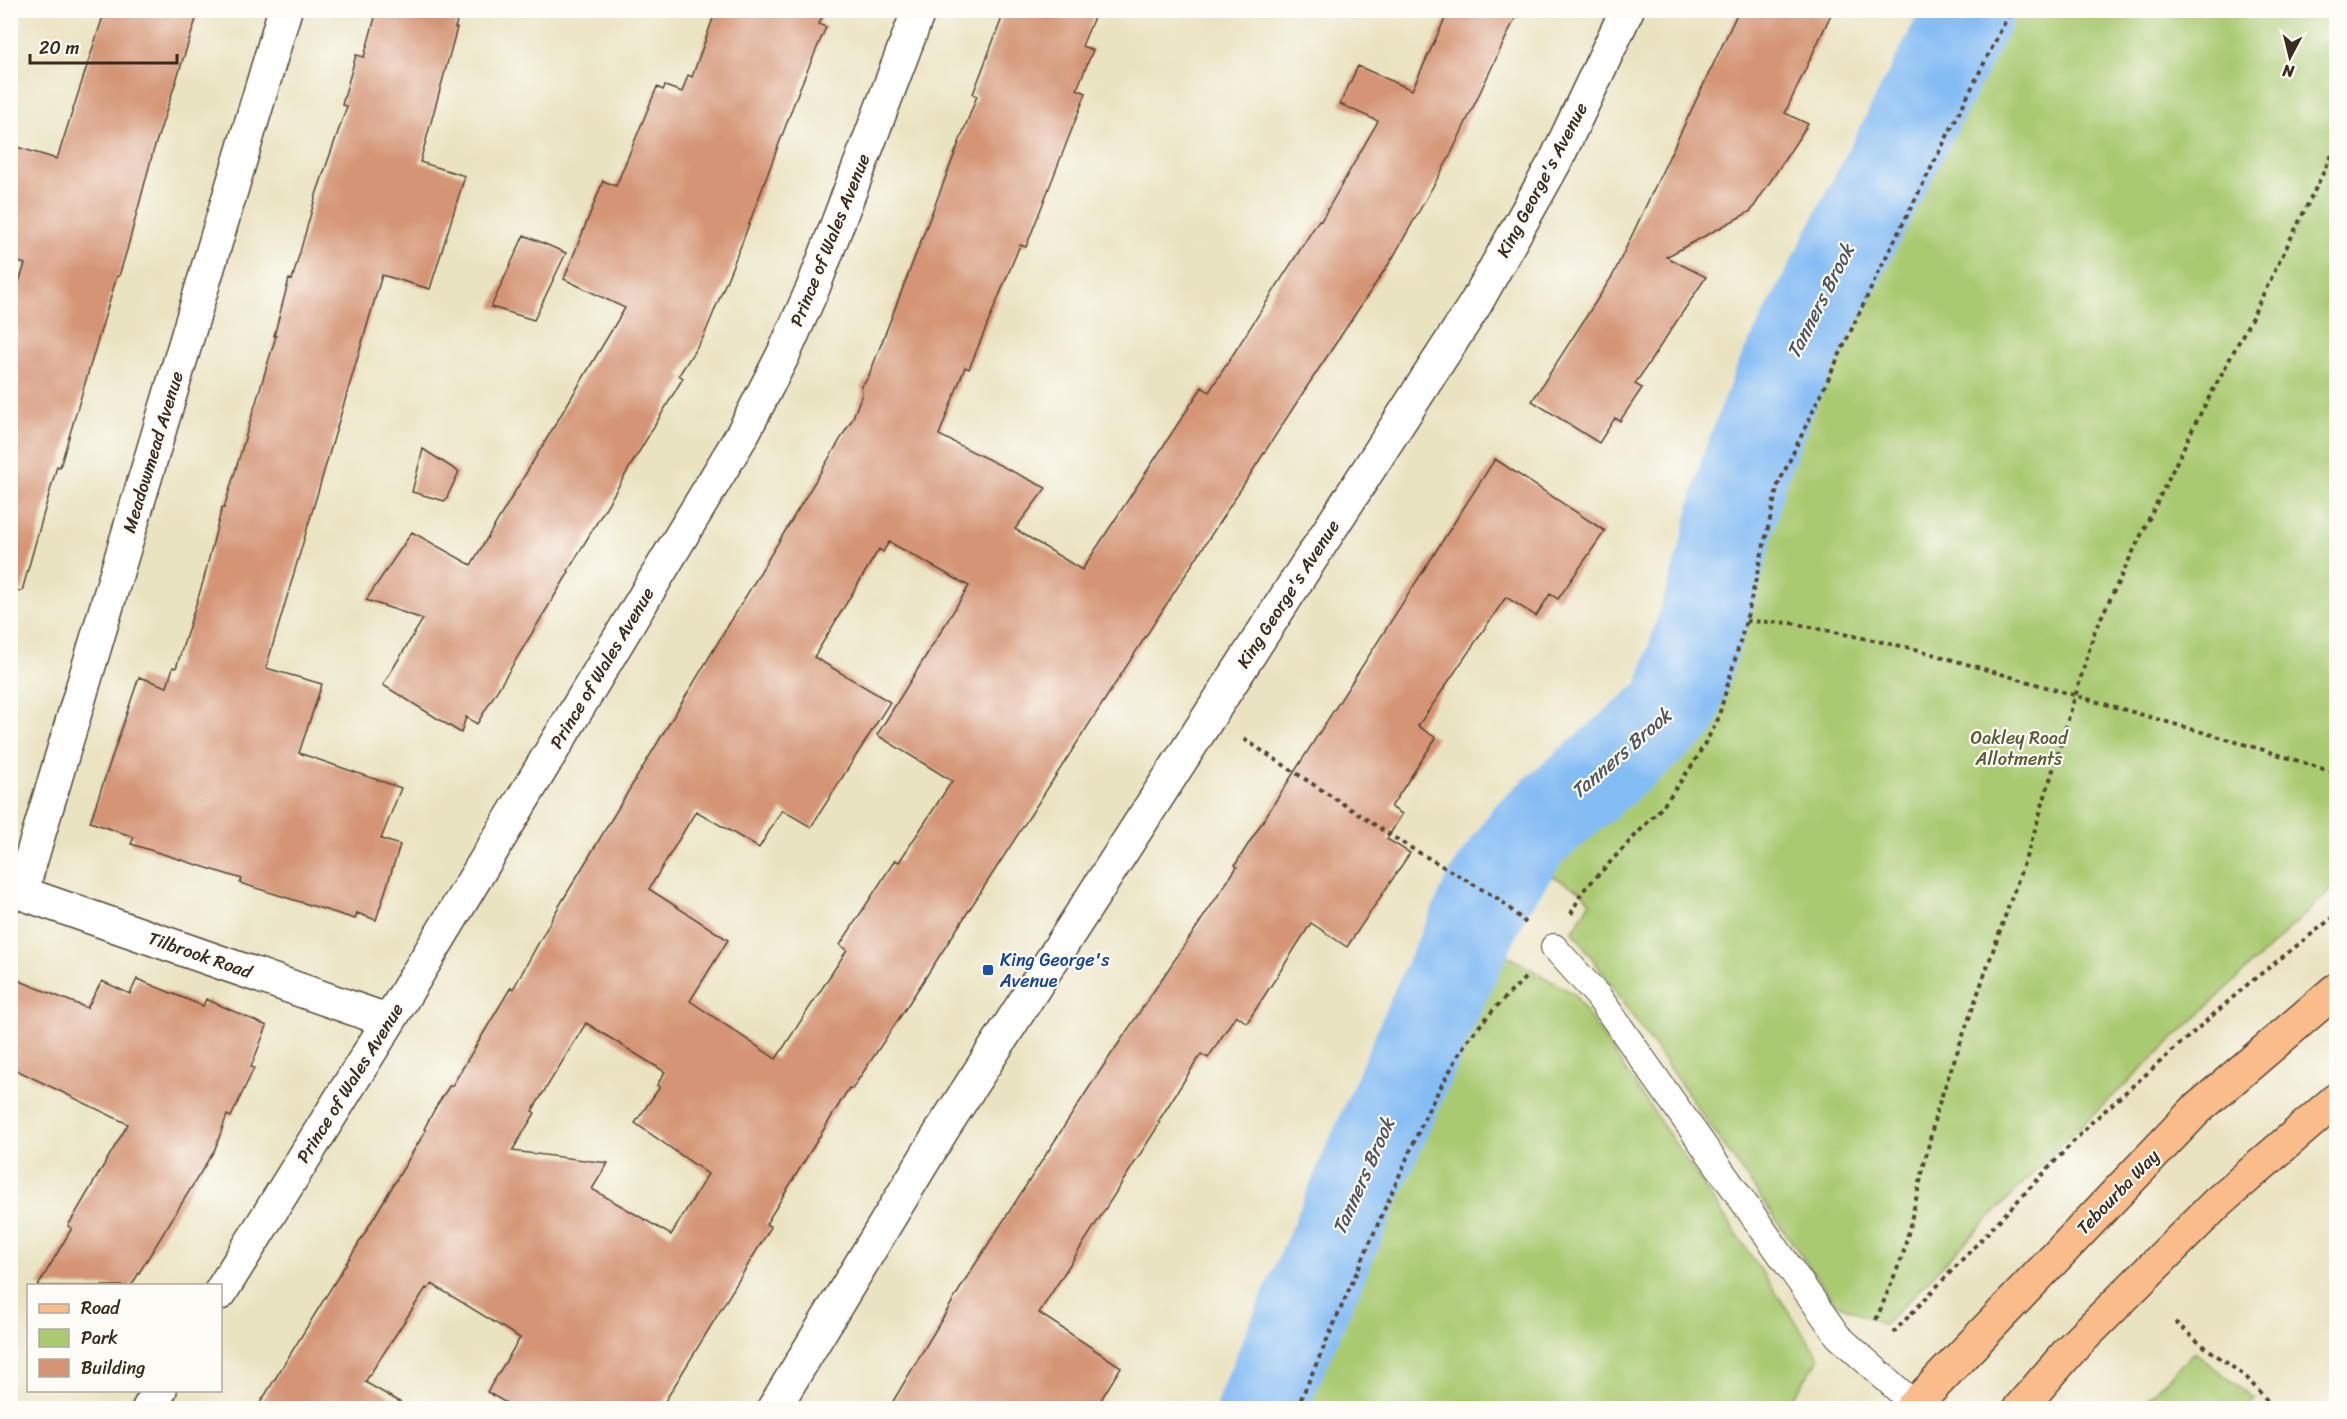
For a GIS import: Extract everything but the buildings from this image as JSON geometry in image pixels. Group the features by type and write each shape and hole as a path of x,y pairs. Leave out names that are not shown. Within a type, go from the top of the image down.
{"main road":[{"name":"Tebourba Way","path":"1914,1407 2195,1111 2337,990"},
{"path":"2020,1408 2071,1349 2218,1202 2337,1100"}],"street":[{"name":"Meadowmead Avenue","path":"16,891 285,10"},
{"name":"Prince of Wales Avenue","path":"222,1290 389,1021 742,435 783,355 813,288 919,10"},
{"name":"King George's Avenue","path":"774,1408 944,1127 1476,303 1557,158 1627,10"},
{"name":"Tilbrook Road","path":"16,891 389,1021"},
{"path":"149,1408 159,1392"}],"lane":[{"path":"1554,947 1598,996 1838,1336 1914,1407"}],"path":[{"path":"1297,1408 1429,1108 1466,1042 1494,1009 1554,947 1582,892 1663,806 1698,756 1717,722 1746,621 1778,485 1882,266 2011,10"},
{"path":"1861,1357 1903,1255 1937,1109 2031,843 2095,630 2196,422 2251,319 2337,147"},
{"path":"1746,621 1792,623 1904,647 2264,750 2337,774"},
{"path":"1209,716 1335,801 1500,900"},
{"path":"1861,1357 2035,1183 2092,1122 2248,984 2337,915"},
{"path":"2035,1183 2041,1188"},
{"path":"2175,1322 2246,1377 2274,1408"}],"green space":[{"name":"Oakley Road Allotments","path":"1991,11 2336,11 2336,885 2057,1149 1884,1325 1834,1302 1573,931 1590,902 1582,892 1544,871 1556,855 1683,733 1703,701 1762,478 1903,184"},
{"path":"1492,947 1574,994 1820,1358 1785,1408 1277,1408 1448,1024"},
{"path":"2194,1352 2255,1399 2243,1408 2138,1408"}],"waterway":[{"name":"Tanners Brook","path":"1261,1408 1437,1002 1488,893 1529,833 1675,709 1721,562 1743,473 1777,384 1970,10"}],"place":[{"name":"King George's Avenue","path":"988,970"}]}
